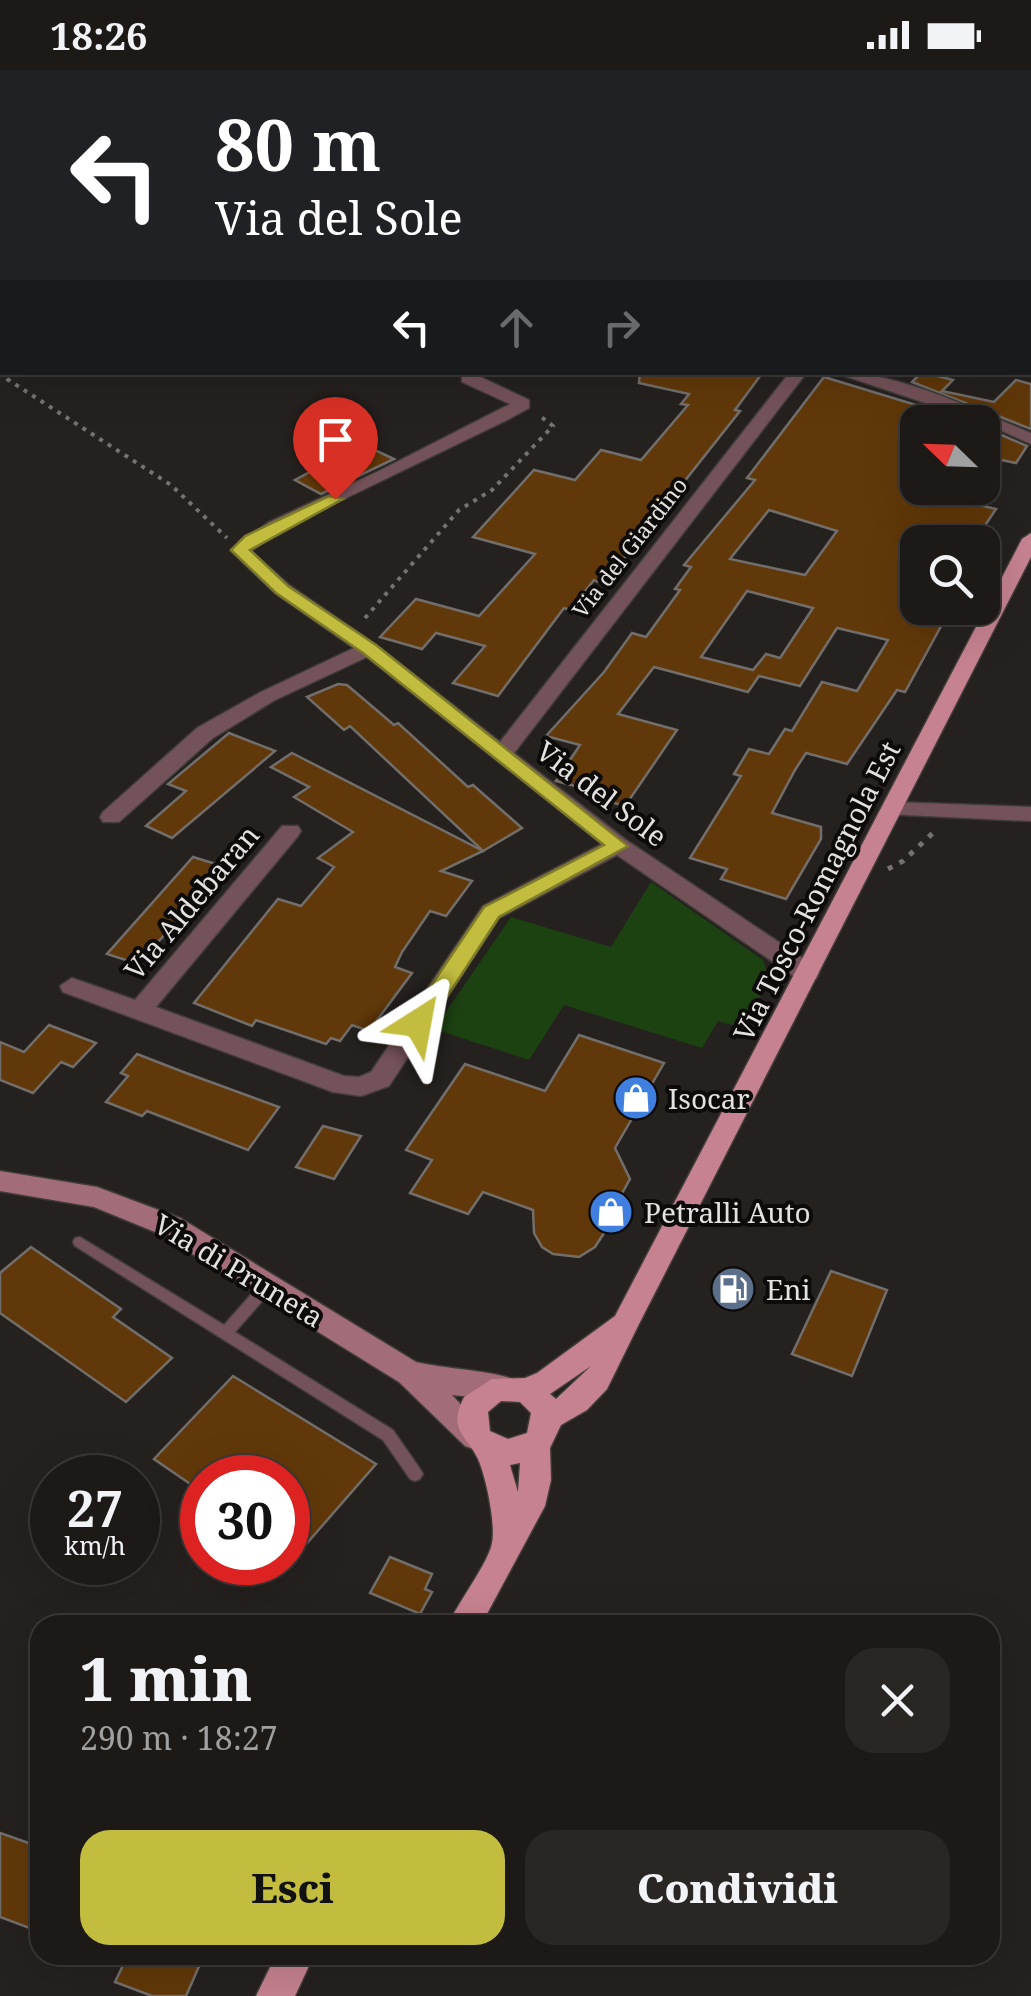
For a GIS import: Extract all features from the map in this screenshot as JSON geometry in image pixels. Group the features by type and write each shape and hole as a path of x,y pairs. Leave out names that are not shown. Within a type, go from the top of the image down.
{"main road":[{"name":"Via Tosco-Romagnola Est","path":"542,1432 595,1387 614,1356 625,1324 1031,539"},
{"name":"Via di Pruneta","path":"0,1180 62,1189 125,1206 170,1226 408,1373 483,1443"},
{"path":"508,1543 502,1487 483,1443 471,1427 474,1406 492,1391 548,1382 625,1324"},
{"name":"Via di Pruneta","path":"408,1373 456,1384 516,1390"},
{"path":"469,1615 530,1506 536,1480 541,1402 516,1390"},
{"path":"483,1443 514,1454 542,1432"},
{"path":"275,1996 291,1965"}],"street":[{"name":"Via del Giardino","path":"502,754 796,375"},
{"path":"851,375 952,407 1031,438"},
{"path":"240,550 268,530 524,404 468,378"},
{"name":"Via del Sole","path":"240,550 282,590 369,649 618,846 807,973"},
{"path":"111,817 204,733 268,696 369,649"},
{"path":"893,809 1031,814"},
{"name":"Via Aldebaran","path":"139,1011 290,831"},
{"name":"Via Aldebaran","path":"72,986 342,1086 361,1087 380,1079 492,912 618,846"}],"lane":[{"path":"80,1242 388,1435 415,1474"},
{"path":"225,1332 267,1286"}],"path":[{"path":"289,70 364,70"},
{"path":"0,375 171,485 240,550"},
{"path":"348,634 374,610 459,510 492,490 553,426 550,420 518,407"},
{"path":"864,865 883,870 894,867 934,832 946,830"}],"green space":[{"path":"651,882 763,960 764,986 743,1028 718,1021 702,1048 564,1005 529,1060 434,1029 511,917 611,947"}],"building":[{"path":"640,375 761,375 735,410 740,411 623,559 619,558 598,582 594,580 570,610 564,608 498,696 453,683 485,646 436,633 422,649 380,637 416,599 479,616 535,554 473,537 534,470 575,480 601,450 641,460 688,405 681,404 689,394 639,383"},
{"path":"919,375 934,375 953,380 942,391 994,402 1016,380 1031,384 1031,429 1000,417 1000,405 970,405 912,382"},
{"path":"824,377 916,405 900,405 900,505 979,505 996,509 985,525 900,525 900,625 942,625 905,692 897,690 847,764 806,753 795,770 772,813 821,827 821,839 786,899 721,879 727,869 690,858 741,776 734,774 749,749 769,754 785,729 792,731 822,682 857,691 888,640 837,628 800,686 759,676 748,692 654,667 618,714 677,730 625,806 582,794 586,789 556,781 580,745 546,736 604,672 632,633 646,637 680,590 675,589 691,567 684,565 755,480 747,478","holes":["769,510 837,531 805,575 730,559","747,591 813,608 780,658 766,654 753,670 701,657"]},
{"path":"1000,434 1027,446 1016,463 1000,460"},
{"path":"362,444 394,459 321,494 295,480"},
{"path":"338,684 347,685 394,725 398,723 468,787 473,785 522,828 483,851 350,726 344,730 307,697"},
{"path":"229,733 275,751 172,838 146,826 186,791 168,784"},
{"path":"292,753 483,851 441,871 472,881 446,916 430,911 395,967 412,973 369,1031 352,1025 340,1041 331,1038 326,1044 256,1020 252,1026 194,1003 278,899 301,906 334,867 318,858 353,832 294,797 309,787 271,767"},
{"path":"193,857 226,867 138,964 107,954"},
{"path":"49,1025 96,1043 73,1067 61,1062 33,1093 0,1080 0,1042 24,1052"},
{"path":"579,1035 664,1063 615,1148 630,1179 615,1206 620,1208 595,1247 579,1257 553,1254 542,1247 534,1233 533,1210 483,1192 468,1214 410,1193 432,1160 406,1150 465,1064 545,1091"},
{"path":"137,1054 279,1107 248,1150 147,1111 142,1116 106,1102 128,1076 121,1073"},
{"path":"323,1126 361,1136 334,1179 296,1167"},
{"path":"31,1247 121,1309 113,1317 172,1358 126,1402 0,1313 0,1273"},
{"path":"831,1271 887,1290 852,1376 792,1354"},
{"path":"233,1376 376,1464 310,1540 310,1455 180,1455 180,1477 160,1463 158,1455"},
{"path":"390,1557 432,1574 425,1589 432,1592 420,1614 370,1593"},
{"path":"0,1833 30,1844 30,1928 0,1917"},
{"path":"123,1965 200,1965 186,1996 152,1996 115,1982"}],"place":[{"name":"Isocar","path":"636,1098"},
{"name":"Petralli Auto","path":"611,1212"},
{"name":"Eni","path":"733,1289"}],"route":[{"path":"335,499 303,512 240,550 282,590 369,649 618,846 492,912 418,1023"}]}
